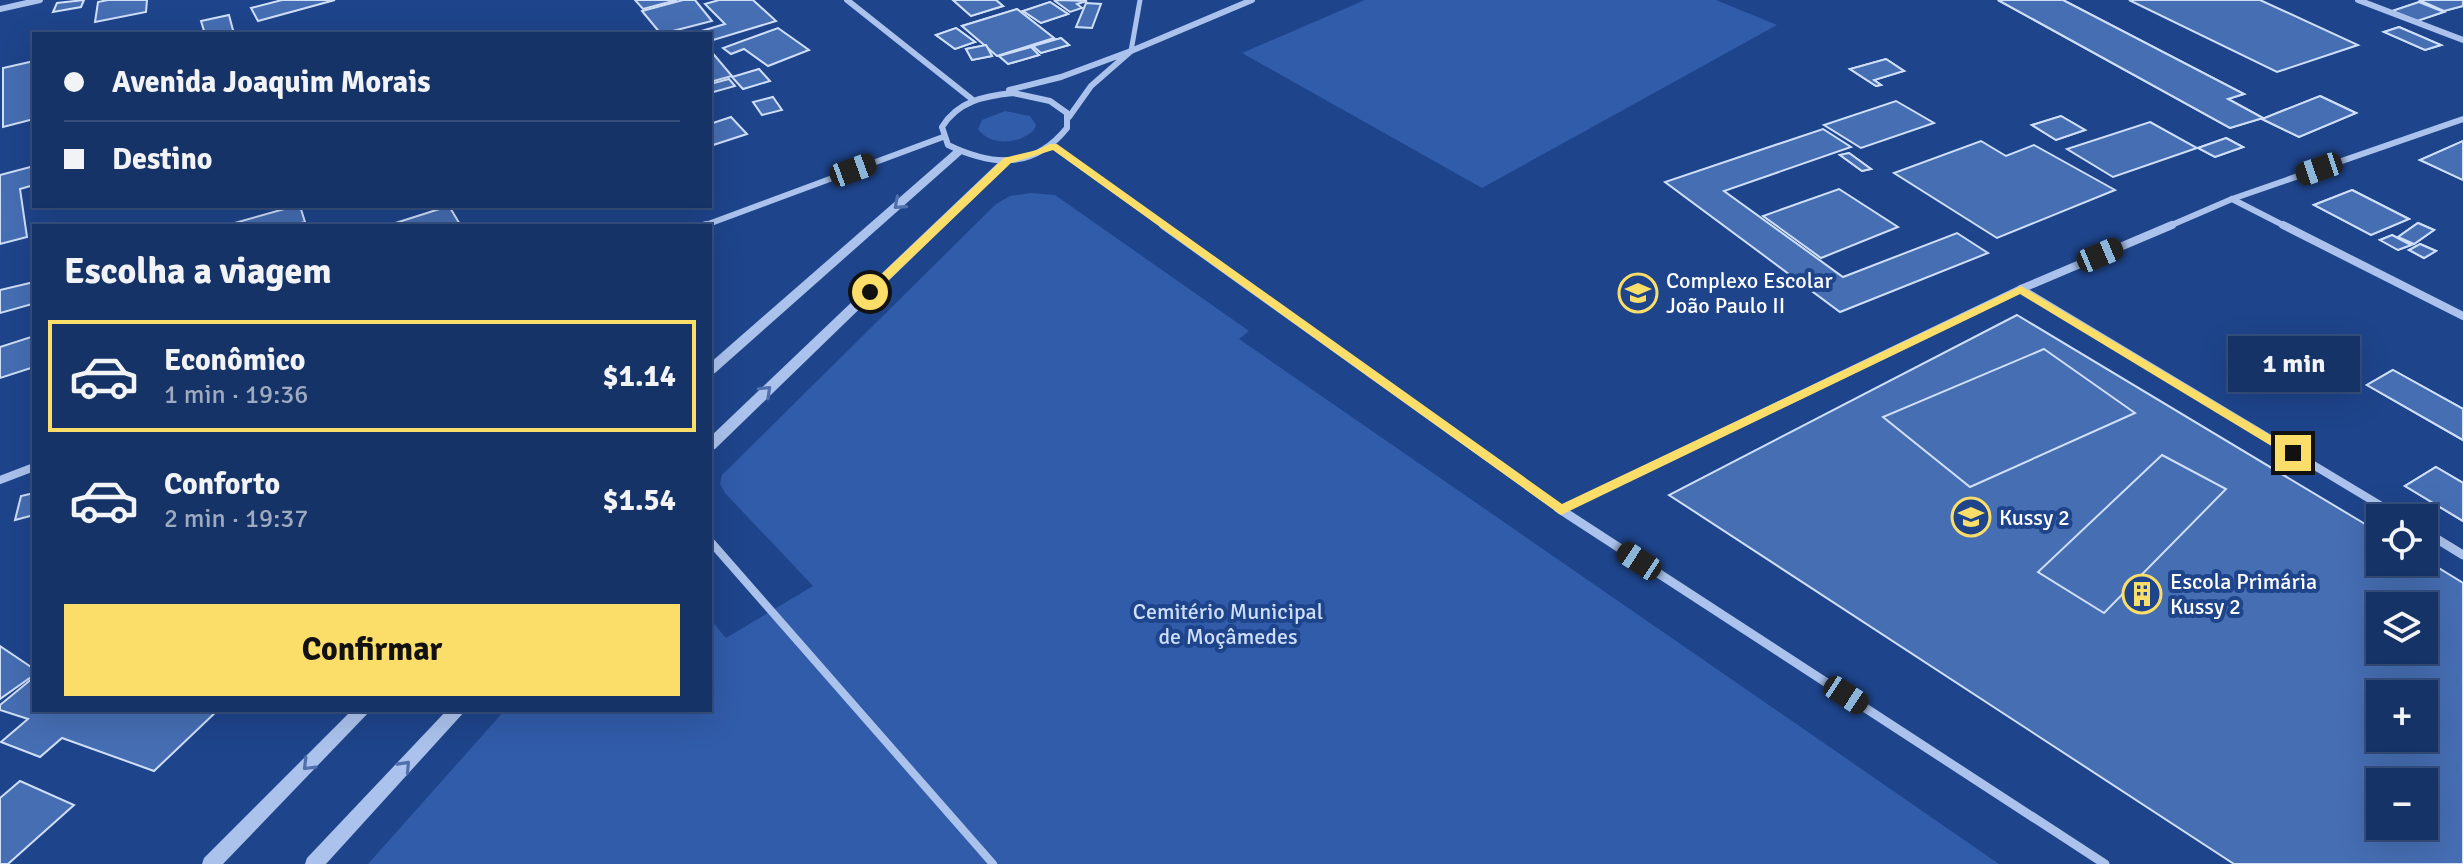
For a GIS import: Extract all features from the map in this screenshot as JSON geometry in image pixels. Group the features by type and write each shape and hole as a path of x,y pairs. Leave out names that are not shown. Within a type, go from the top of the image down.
{"street":[{"path":"0,9 40,0"},
{"path":"847,0 973,100"},
{"path":"992,95 1033,95 1063,108 1069,117 1069,128 1053,146 1041,153 1007,160 980,159 958,152 943,137 942,127 947,116 973,100 992,95 1061,77 1252,0"},
{"path":"2358,0 2463,40"},
{"path":"1069,117 1091,86 1131,51"},
{"path":"1561,510 2021,289 2232,199 2463,119"},
{"path":"708,224 943,137"},
{"path":"1053,146 1561,510 2105,864"},
{"path":"712,368 958,152"},
{"path":"712,443 1007,160"},
{"path":"2232,199 2463,316"},
{"path":"2021,289 2379,504"},
{"path":"0,480 32,468"},
{"path":"2438,540 2463,555"},
{"path":"712,543 993,864"},
{"path":"211,864 361,712"},
{"path":"314,864 456,712"}],"lane":[{"path":"1131,51 1140,0"}],"green space":[{"path":"1365,0 1716,0 1777,25 1482,188 1242,53"},
{"path":"1005,111 1030,116 1036,125 1034,130 1021,138 1005,142 990,139 978,129 982,120"},
{"name":"Cemitério Municipal de Moçâmedes","path":"1031,193 1055,195 1249,331 1239,339 1999,864 368,864 503,712 712,712 712,621 726,638 813,586 725,493 720,484 722,475 996,204 1010,196"}],"building":[{"path":"84,0 81,7 53,12 57,3"},
{"path":"147,0 146,12 95,22 98,2"},
{"path":"282,0 335,0 258,21 251,8"},
{"path":"635,0 677,0 643,9"},
{"path":"683,0 695,0 712,21 659,32 642,11"},
{"path":"719,0 753,0 776,21 712,40 712,32 698,32 725,24 705,4"},
{"path":"953,0 996,0 1003,6 971,16"},
{"path":"953,0 996,0 1003,6 971,16"},
{"path":"1998,0 2063,0 2244,94 2228,99 2263,118 2230,128"},
{"path":"1998,0 2063,0 2244,94 2228,99 2263,118 2230,128"},
{"path":"2129,0 2260,0 2358,45 2277,72"},
{"path":"2419,0 2463,0 2463,6 2444,11"},
{"path":"2419,0 2463,0 2463,6 2444,11"},
{"path":"1055,1 1087,1 1077,4 1082,8 1070,12"},
{"path":"1050,2 1068,14 1041,23 1023,11"},
{"path":"1050,2 1068,14 1041,23 1023,11"},
{"path":"2419,2 2444,12 2417,21 2392,11"},
{"path":"2419,2 2444,12 2417,21 2392,11"},
{"path":"1086,3 1101,4 1092,28 1076,27"},
{"path":"1017,9 1054,38 997,56 962,26"},
{"path":"1017,9 1054,38 997,56 962,26"},
{"path":"229,15 233,32 204,32 201,21"},
{"path":"2399,27 2441,45 2425,50 2384,32"},
{"path":"2399,27 2441,45 2425,50 2384,32"},
{"path":"778,28 809,50 768,66 744,49 731,54 723,48"},
{"path":"956,28 975,42 955,49 936,35"},
{"path":"956,28 975,42 955,49 936,35"},
{"path":"1061,38 1069,45 1041,53 1033,46"},
{"path":"1061,38 1069,45 1041,53 1033,46"},
{"path":"986,45 992,56 972,60 966,49"},
{"path":"986,45 992,56 972,60 966,49"},
{"path":"1031,47 1039,55 1008,64 999,56"},
{"path":"1031,47 1039,55 1008,64 999,56"},
{"path":"712,52 732,76 712,81"},
{"path":"1886,59 1904,71 1874,80 1881,85 1876,86 1850,69"},
{"path":"1886,59 1904,71 1874,80 1881,85 1876,86 1850,69"},
{"path":"32,61 32,120 3,127 3,68"},
{"path":"759,69 770,81 743,89 732,77"},
{"path":"729,79 735,86 712,92 712,83"},
{"path":"2320,96 2356,113 2299,137 2262,119"},
{"path":"2320,96 2356,113 2299,137 2262,119"},
{"path":"773,97 782,110 762,115 753,102"},
{"path":"1896,101 1934,123 1861,148 1824,125"},
{"path":"2061,116 2085,130 2056,140 2032,125"},
{"path":"2061,116 2085,130 2056,140 2032,125"},
{"path":"731,117 747,134 712,145 712,123"},
{"path":"2150,122 2197,148 2113,177 2067,149"},
{"path":"1823,129 1851,147 1724,191 1843,277 1957,233 1988,253 1840,312 1665,182"},
{"path":"2226,138 2243,147 2215,157 2198,148"},
{"path":"2226,138 2243,147 2215,157 2198,148"},
{"path":"1981,141 2006,156 2034,145 2115,190 1997,238 1894,173"},
{"path":"2463,141 2463,180 2420,160"},
{"path":"2463,141 2463,180 2420,160"},
{"path":"1849,153 1871,169 1862,171 1840,155"},
{"path":"1849,153 1871,169 1862,171 1840,155"},
{"path":"32,167 32,186 20,189 27,237 0,244 0,175"},
{"path":"1839,189 1898,227 1821,258 1763,216"},
{"path":"2352,190 2409,219 2371,235 2314,205"},
{"path":"2352,190 2409,219 2371,235 2314,205"},
{"path":"288,208 301,208 305,222 297,224 231,224"},
{"path":"450,208 460,224 392,224"},
{"path":"2418,223 2434,230 2414,244 2398,237"},
{"path":"2418,223 2434,230 2414,244 2398,237"},
{"path":"2392,235 2411,245 2398,250 2380,240"},
{"path":"2392,235 2411,245 2398,250 2380,240"},
{"path":"2420,244 2436,251 2424,258 2409,250"},
{"path":"2420,244 2436,251 2424,258 2409,250"},
{"path":"32,282 32,304 0,313 0,290"},
{"name":"Escola Primária Kussy 2","path":"2017,315 2366,525 2366,576 2438,576 2438,568 2463,583 2463,864 2234,864 1669,495"},
{"path":"32,337 32,368 0,378 0,347"},
{"path":"2044,349 2135,413 1970,487 1883,417"},
{"path":"2393,370 2463,409 2463,440 2367,385"},
{"path":"2393,370 2463,409 2463,440 2367,385"},
{"path":"2162,455 2226,489 2104,613 2038,572"},
{"path":"2436,467 2463,483 2463,521 2438,504 2405,486"},
{"path":"2436,467 2463,483 2463,521 2438,504 2405,486"},
{"path":"32,493 32,516 15,520 21,496"},
{"path":"0,646 32,668 32,676 0,699"},
{"path":"32,679 32,712 216,712 154,771 62,738 40,757 1,742 28,719 0,710 0,705"},
{"path":"20,781 74,805 8,864 0,864 0,798"}],"place":[{"name":"Complexo Escolar João Paulo II","path":"1638,293"},
{"name":"Kussy 2","path":"1971,517"},
{"name":"Escola Primária Kussy 2","path":"2142,594"}],"route":[{"path":"870,292 1007,160 1041,153 1053,146 1561,510 2021,289 2293,453"}]}
